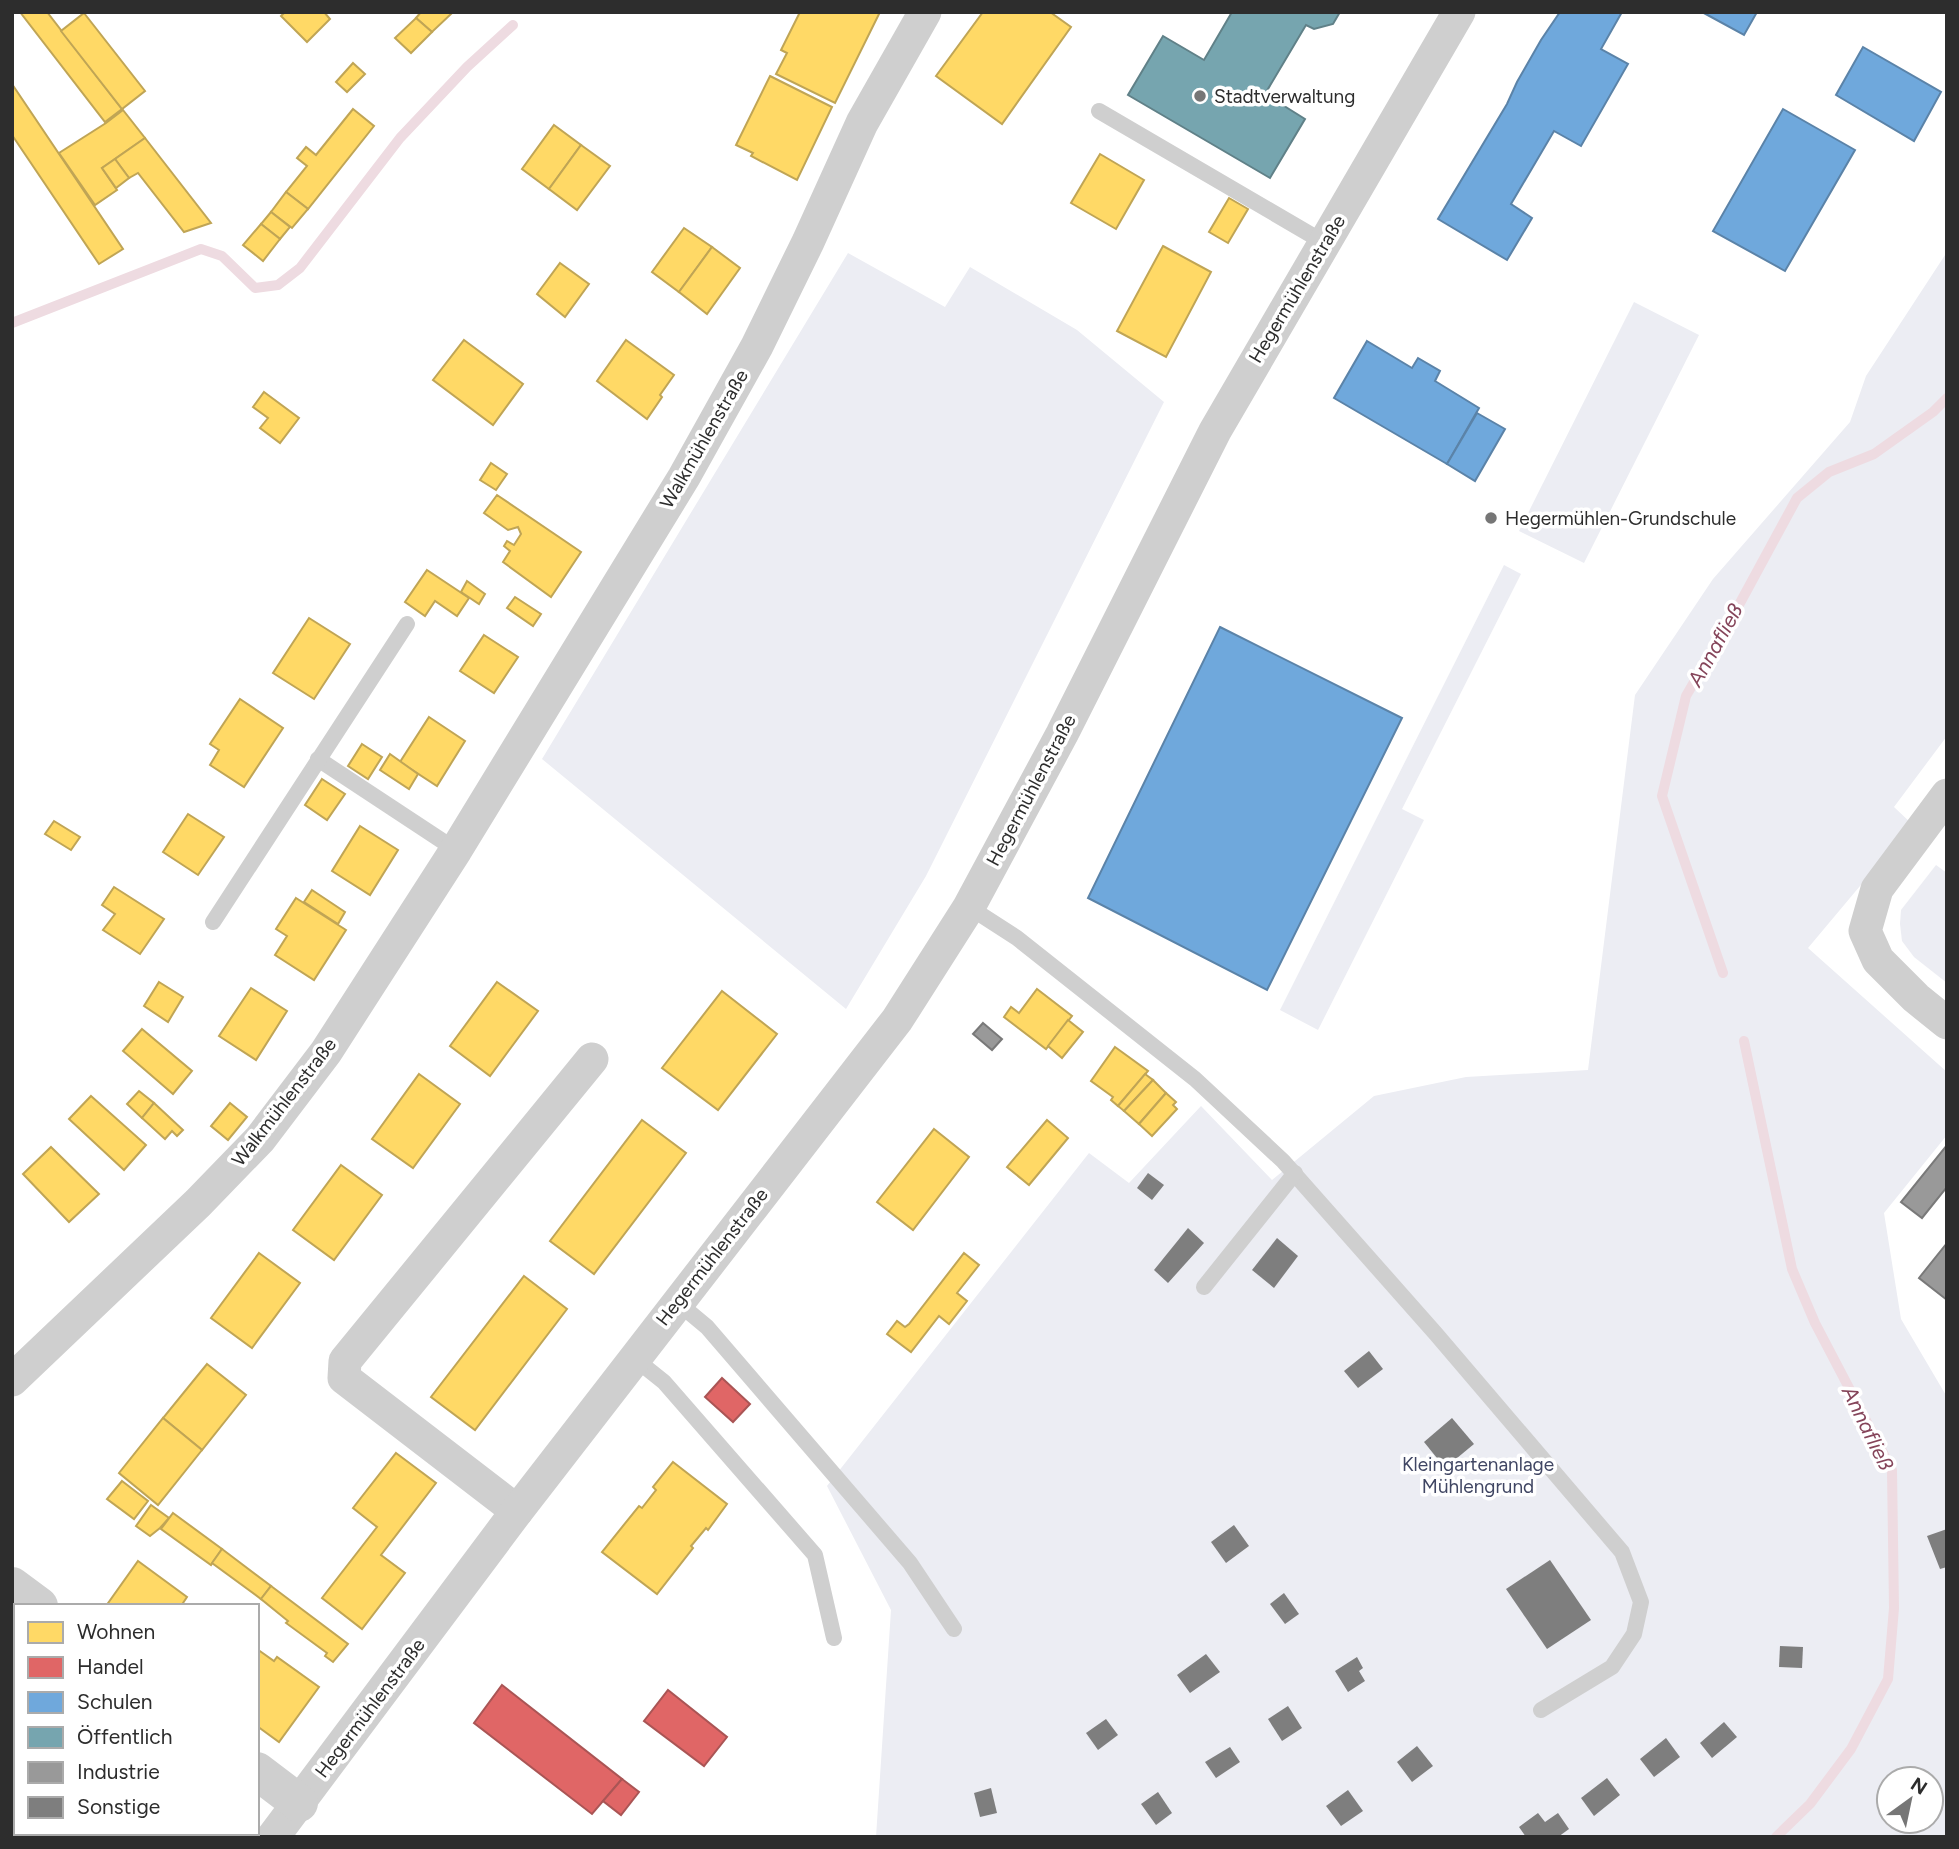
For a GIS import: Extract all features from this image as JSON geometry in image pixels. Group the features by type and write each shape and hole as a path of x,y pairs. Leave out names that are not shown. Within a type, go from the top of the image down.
{"street":[{"name":"Walkmühlenstraße","path":"12,1380 198,1203 260,1139 326,1052 456,850 684,477 757,346 862,123 925,12"},
{"name":"Hegermühlenstraße","path":"273,1837 517,1511 897,1020 969,907 1062,734 1215,431 1459,12"},
{"path":"1947,795 1877,888 1866,931 1878,960 1916,998 1947,1023"},
{"path":"517,1511 344,1378 345,1361 592,1059"},
{"path":"12,1586 36,1604"},
{"path":"259,1773 299,1803"}],"lane":[{"path":"1099,111 1325,243"},
{"path":"213,922 407,624"},
{"path":"318,759 456,850"},
{"path":"969,907 1017,938 1195,1079 1283,1161 1436,1334 1622,1552 1641,1602 1634,1634 1612,1667 1541,1710"},
{"path":"1204,1287 1295,1173"},
{"path":"677,1302 707,1327 910,1563 954,1629"},
{"path":"634,1358 664,1382 816,1555 834,1637"}],"green space":[{"name":"Kleingartenanlage Mühlengrund","path":"1947,252 1947,736 1894,807 1912,824 1808,948 1947,1072 1947,1135 1884,1213 1901,1319 1947,1397 1947,1837 876,1837 891,1610 827,1486 1089,1153 1129,1183 1201,1106 1272,1180 1374,1096 1466,1077 1588,1070 1635,695 1713,579 1850,422 1866,376"},
{"path":"848,253 945,307 970,267 1077,330 1164,402 926,876 846,1009 542,759"},
{"path":"1634,302 1699,335 1584,563 1519,531"},
{"path":"1504,565 1521,574 1402,809 1424,820 1318,1030 1280,1010"},
{"path":"1936,865 1947,873 1947,983 1914,957 1902,941 1900,924 1901,910"}],"building: Wohnen":[{"path":"20,12 47,12 122,109 105,122"},
{"path":"285,12 324,12 330,19 307,42 281,16"},
{"path":"421,12 451,14 432,32 416,18"},
{"path":"800,12 880,12 835,103 776,74 787,53 781,50"},
{"path":"983,12 1050,12 1071,27 1002,124 936,76"},
{"path":"84,13 145,91 122,109 61,31"},
{"path":"416,18 432,32 411,53 395,38"},
{"path":"353,63 365,74 347,92 336,82"},
{"path":"770,76 832,107 797,180 736,145"},
{"path":"12,84 123,249 99,264 12,135"},
{"path":"353,109 374,126 308,209 286,192 307,166 297,158 306,147 316,155"},
{"path":"123,110 145,138 102,168 117,190 95,205 59,153"},
{"path":"554,125 581,145 549,189 522,169"},
{"path":"145,138 211,223 184,232 138,173 129,178 115,159"},
{"path":"581,145 610,166 577,210 549,189"},
{"path":"1100,154 1144,180 1116,229 1071,203"},
{"path":"115,159 129,178 116,188 102,168"},
{"path":"286,192 308,209 292,228 271,212"},
{"path":"1229,198 1248,209 1228,243 1209,232"},
{"path":"271,212 290,227 280,239 261,224"},
{"path":"261,224 280,239 263,261 243,245"},
{"path":"684,228 712,247 679,292 652,272"},
{"path":"1163,246 1211,272 1166,357 1117,331"},
{"path":"712,247 740,268 707,314 679,292"},
{"path":"560,263 589,284 565,317 537,294"},
{"path":"464,340 523,384 493,425 433,380"},
{"path":"626,340 674,375 647,419 597,381"},
{"path":"264,392 299,418 280,443 260,428 268,418 253,407"},
{"path":"491,463 507,474 496,490 480,480"},
{"path":"497,495 581,552 551,597 503,562 510,551 504,546 507,541 514,545 521,534 518,527 508,530 484,513"},
{"path":"427,570 469,598 457,616 435,601 425,616 405,602"},
{"path":"467,581 485,594 479,604 461,592"},
{"path":"515,597 541,614 533,626 507,608"},
{"path":"309,618 350,644 314,699 273,673"},
{"path":"484,635 518,657 494,693 460,671"},
{"path":"240,699 283,728 244,787 210,765 219,750 210,744"},
{"path":"429,717 465,741 437,786 400,762"},
{"path":"362,744 382,757 368,779 348,766"},
{"path":"390,754 418,774 409,789 380,770"},
{"path":"322,779 345,794 327,820 305,805"},
{"path":"188,814 224,837 198,875 163,852"},
{"path":"54,821 80,837 71,850 45,834"},
{"path":"360,826 398,850 370,895 332,871"},
{"path":"114,887 164,919 140,954 103,930 115,914 102,905"},
{"path":"312,890 345,912 338,924 304,902"},
{"path":"296,898 346,930 314,980 275,955 287,936 276,929"},
{"path":"159,982 183,997 168,1022 144,1006"},
{"path":"497,982 538,1011 490,1076 450,1046"},
{"path":"251,988 287,1011 256,1060 219,1036"},
{"path":"1037,989 1072,1016 1046,1049 1004,1017 1011,1007 1019,1013"},
{"path":"722,991 777,1034 718,1110 662,1068"},
{"path":"1068,1020 1083,1032 1062,1058 1048,1046"},
{"path":"142,1029 192,1071 173,1094 123,1051"},
{"path":"1115,1047 1148,1071 1118,1106 1111,1100 1113,1097 1091,1081"},
{"path":"419,1074 460,1104 413,1168 372,1139"},
{"path":"1145,1074 1153,1080 1124,1111 1118,1106"},
{"path":"1153,1080 1166,1093 1139,1124 1124,1111"},
{"path":"139,1091 154,1103 142,1118 127,1104"},
{"path":"1166,1093 1176,1102 1173,1105 1177,1109 1152,1136 1139,1124"},
{"path":"91,1096 146,1145 124,1170 69,1119"},
{"path":"154,1103 183,1130 177,1136 172,1131 165,1139 142,1118"},
{"path":"230,1103 247,1117 228,1140 211,1126"},
{"path":"642,1120 686,1153 594,1274 550,1241"},
{"path":"1047,1120 1068,1138 1029,1185 1007,1167"},
{"path":"934,1129 969,1157 913,1230 877,1202"},
{"path":"51,1147 99,1194 69,1222 23,1174"},
{"path":"341,1165 382,1195 334,1260 293,1230"},
{"path":"259,1253 300,1283 252,1348 211,1318"},
{"path":"964,1253 979,1265 957,1293 967,1301 949,1324 939,1316 911,1352 887,1334 897,1321 905,1327 909,1324"},
{"path":"524,1276 567,1309 475,1430 431,1397"},
{"path":"207,1364 246,1395 202,1450 163,1418"},
{"path":"163,1418 202,1450 158,1505 119,1473"},
{"path":"396,1453 436,1483 381,1555 405,1573 362,1629 322,1598 377,1527 353,1508"},
{"path":"673,1462 727,1504 708,1530 706,1528 691,1546 693,1548 657,1594 602,1552 639,1506 642,1508 656,1490 653,1487"},
{"path":"122,1481 148,1501 134,1519 107,1499"},
{"path":"151,1505 169,1518 150,1536 136,1526"},
{"path":"173,1513 222,1549 211,1565 161,1529"},
{"path":"222,1549 271,1586 261,1599 212,1563"},
{"path":"138,1561 187,1597 182,1604 107,1604"},
{"path":"271,1586 348,1644 333,1662 325,1656 327,1653 286,1623 288,1621 261,1599"},
{"path":"259,1650 274,1661 277,1657 319,1687 279,1742 259,1727"},
{"path":"12,1677 14,1718 12,1721"},
{"path":"96,1835 174,1835 172,1837 95,1837"}],"building: Handel":[{"path":"722,1378 750,1404 733,1422 705,1397"},
{"path":"502,1685 622,1779 592,1814 474,1723"},
{"path":"668,1690 727,1737 704,1766 644,1721"},
{"path":"622,1779 639,1792 621,1815 603,1801"}],"building: Schulen":[{"path":"1560,12 1622,12 1601,49 1628,64 1581,146 1554,131 1511,204 1532,218 1507,260 1438,219 1507,104 1541,40"},
{"path":"1702,12 1757,12 1744,35"},
{"path":"1863,47 1941,92 1914,141 1836,95"},
{"path":"1783,109 1855,150 1785,271 1713,231"},
{"path":"1367,341 1412,368 1418,358 1440,371 1435,381 1479,408 1447,464 1334,398"},
{"path":"1477,413 1505,429 1475,481 1447,464"},
{"path":"1220,627 1402,718 1267,990 1088,898"}],"building: Öffentlich":[{"name":"Stadtverwaltung","path":"1232,12 1340,12 1333,24 1314,29 1306,25 1265,94 1305,119 1270,178 1128,95 1163,36 1204,60"}],"building: Industrie":[{"path":"983,1023 1002,1039 992,1050 973,1034"},
{"path":"1947,1145 1947,1187 1922,1218 1901,1202"},
{"path":"1947,1243 1947,1300 1919,1278"}],"building: Sonstige":[{"path":"1148,1173 1164,1185 1152,1200 1137,1188"},
{"path":"1188,1228 1204,1243 1168,1283 1154,1270"},
{"path":"1277,1238 1298,1256 1274,1288 1252,1270"},
{"path":"1369,1351 1383,1369 1358,1388 1344,1371"},
{"path":"1452,1418 1474,1444 1445,1468 1424,1442"},
{"path":"1234,1525 1249,1546 1226,1563 1211,1542"},
{"path":"1947,1529 1947,1567 1940,1569 1927,1536"},
{"path":"1550,1560 1591,1620 1547,1649 1506,1589"},
{"path":"1284,1593 1299,1614 1285,1624 1270,1604"},
{"path":"1780,1646 1803,1647 1802,1668 1779,1667"},
{"path":"1206,1654 1220,1672 1190,1693 1177,1675"},
{"path":"1357,1657 1363,1668 1359,1671 1365,1681 1348,1692 1335,1671"},
{"path":"1288,1706 1302,1728 1282,1741 1268,1719"},
{"path":"1106,1719 1118,1735 1098,1750 1086,1733"},
{"path":"1724,1722 1737,1737 1712,1758 1700,1743"},
{"path":"1666,1738 1680,1757 1654,1777 1640,1759"},
{"path":"1417,1746 1433,1766 1412,1782 1397,1762"},
{"path":"1230,1747 1240,1762 1216,1778 1205,1762"},
{"path":"1607,1778 1620,1795 1594,1816 1581,1798"},
{"path":"991,1788 997,1813 980,1817 974,1793"},
{"path":"1348,1790 1363,1811 1341,1826 1326,1806"},
{"path":"1158,1792 1172,1813 1156,1825 1141,1804"},
{"path":"1538,1813 1545,1822 1558,1813 1569,1829 1558,1837 1526,1837 1519,1827"}],"waterway":[{"path":"12,323 201,249 222,256 255,288 278,285 300,268 400,138 467,67 513,25"},
{"name":"Annafließ","path":"1723,973 1662,796 1686,696 1797,498 1829,472 1874,454 1933,412 1947,398"},
{"name":"Annafließ","path":"1744,1041 1792,1269 1815,1323 1892,1470 1894,1608 1888,1679 1851,1749 1810,1804 1776,1837"}],"place":[{"name":"Stadtverwaltung","path":"1200,96"},
{"name":"Hegermühlen-Grundschule","path":"1491,518"}]}
